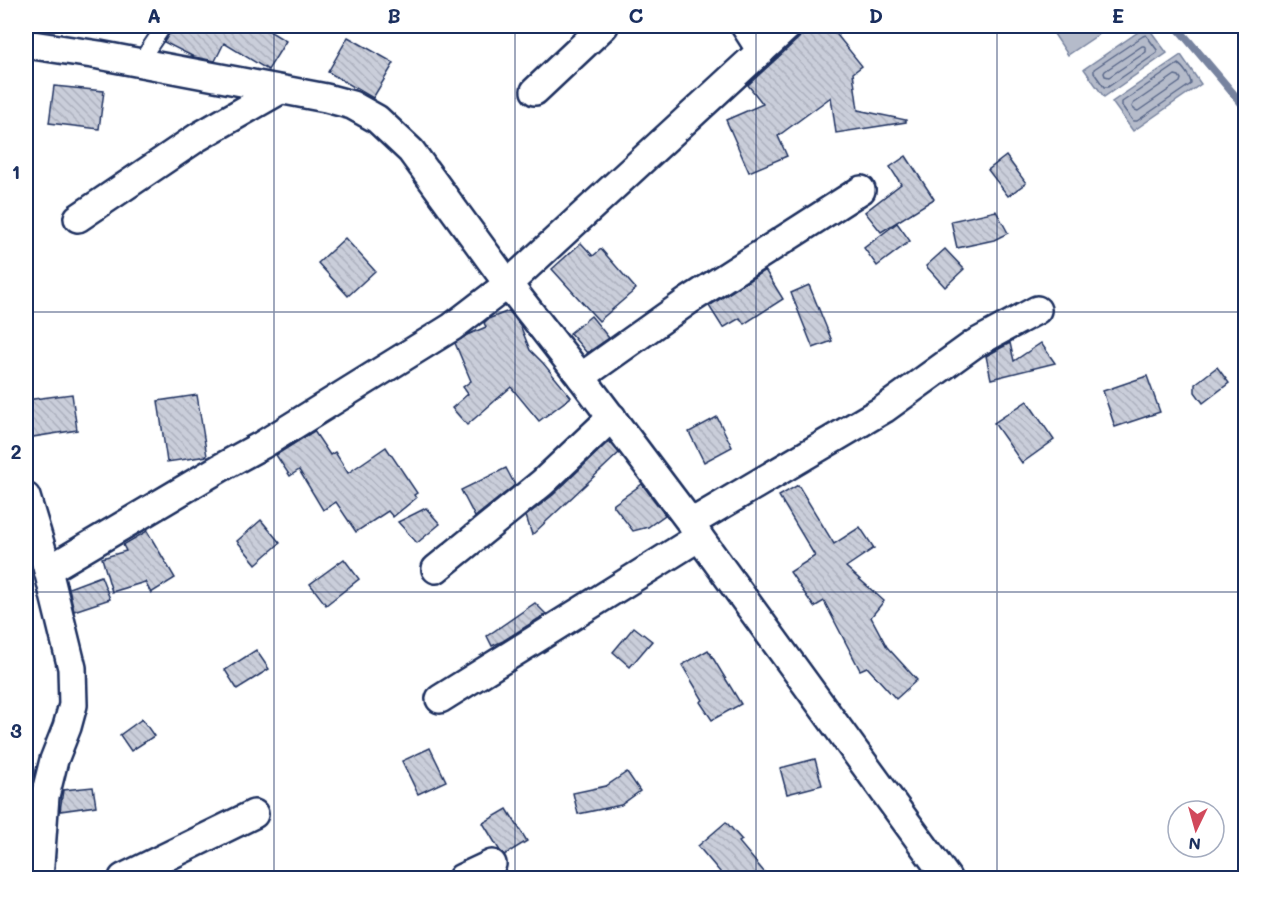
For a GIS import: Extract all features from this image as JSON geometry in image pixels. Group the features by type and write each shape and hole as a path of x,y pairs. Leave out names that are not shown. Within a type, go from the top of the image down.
{"street":[{"path":"535,91 604,26"},
{"path":"745,26 761,51"},
{"path":"48,570 262,445 452,327 508,284 788,26"},
{"path":"26,44 326,98 352,105 377,119 411,151 508,284 582,377 947,879"},
{"path":"78,218 198,137 280,90"},
{"path":"582,377 688,301 861,190"},
{"path":"440,699 695,530 884,409 974,344 1036,310"},
{"path":"436,569 542,483 612,417"},
{"path":"26,497 48,570 72,668 73,705 54,760 45,796 39,879"},
{"path":"123,879 254,814"},
{"path":"462,879 492,864"}],"lane":[{"path":"139,63 164,26"}],"water":[{"path":"1060,26 1111,26 1068,55 1052,31"},
{"path":"1147,26 1167,53 1104,97 1084,69"},
{"path":"1181,55 1201,84 1133,131 1112,102"}],"building":[{"path":"173,26 261,26 286,41 268,70 224,43 215,61 194,57 164,42"},
{"path":"803,26 830,26 862,66 853,73 858,110 906,120 906,122 836,133 831,97 778,136 787,156 749,172 726,120 763,104 748,85 799,38"},
{"path":"348,37 394,63 373,98 328,72"},
{"path":"54,86 104,91 99,129 49,123"},
{"path":"906,156 934,199 881,232 865,212 901,184 890,167"},
{"path":"1006,156 1026,183 1008,196 988,170"},
{"path":"996,211 1008,233 994,240 957,248 951,221"},
{"path":"897,223 910,241 877,266 864,248"},
{"path":"345,238 375,271 348,296 318,263"},
{"path":"581,243 593,256 601,249 636,289 599,321 552,269"},
{"path":"945,249 964,269 945,287 926,266"},
{"path":"765,270 783,299 744,324 740,318 723,328 709,306"},
{"path":"809,285 832,341 813,348 791,293"},
{"path":"509,311 520,325 530,350 571,397 539,421 511,387 467,425 452,408 468,394 463,387 471,381 455,343 486,327 484,323 488,319"},
{"path":"591,316 609,338 587,353 570,333"},
{"path":"1010,343 1014,361 1041,343 1055,363 991,379 986,356"},
{"path":"1217,367 1229,383 1203,403 1195,392 1195,384"},
{"path":"1147,376 1160,412 1115,427 1103,391"},
{"path":"72,394 77,430 26,438 26,400"},
{"path":"197,395 207,456 167,462 158,401"},
{"path":"1027,401 1054,440 1022,463 994,423"},
{"path":"717,417 732,447 704,462 689,432"},
{"path":"314,431 330,455 335,452 348,473 386,447 417,493 414,495 416,498 393,517 388,511 356,532 336,502 323,510 299,470 290,476 276,455"},
{"path":"609,441 619,453 532,535 526,516 553,495"},
{"path":"506,468 515,485 475,517 461,490"},
{"path":"642,484 665,515 648,527 633,531 613,505"},
{"path":"798,485 834,544 860,527 874,548 846,567 884,601 871,617 887,647 917,680 896,699 867,667 860,670 824,601 814,607 790,572 815,556 779,496"},
{"path":"426,508 440,524 417,543 398,522"},
{"path":"261,520 280,543 256,564 237,541"},
{"path":"147,531 175,578 151,593 145,582 112,592 102,558 126,551 123,545"},
{"path":"344,559 359,579 326,605 310,584"},
{"path":"101,576 110,599 74,611 69,588"},
{"path":"535,603 546,614 492,646 487,636"},
{"path":"634,627 652,641 630,667 613,652"},
{"path":"256,650 269,669 237,689 225,670"},
{"path":"708,650 741,704 712,720 700,702 703,700 682,665"},
{"path":"142,719 154,736 131,751 120,735"},
{"path":"430,748 446,781 418,794 402,761"},
{"path":"815,759 822,785 787,794 780,768"},
{"path":"627,772 640,791 621,805 578,814 573,793 606,786"},
{"path":"93,787 96,806 60,811 63,790"},
{"path":"507,809 527,841 504,855 483,823"},
{"path":"726,822 742,840 739,842 770,879 726,879 698,846"}],"waterway":[{"path":"1176,26 1246,111"}]}
